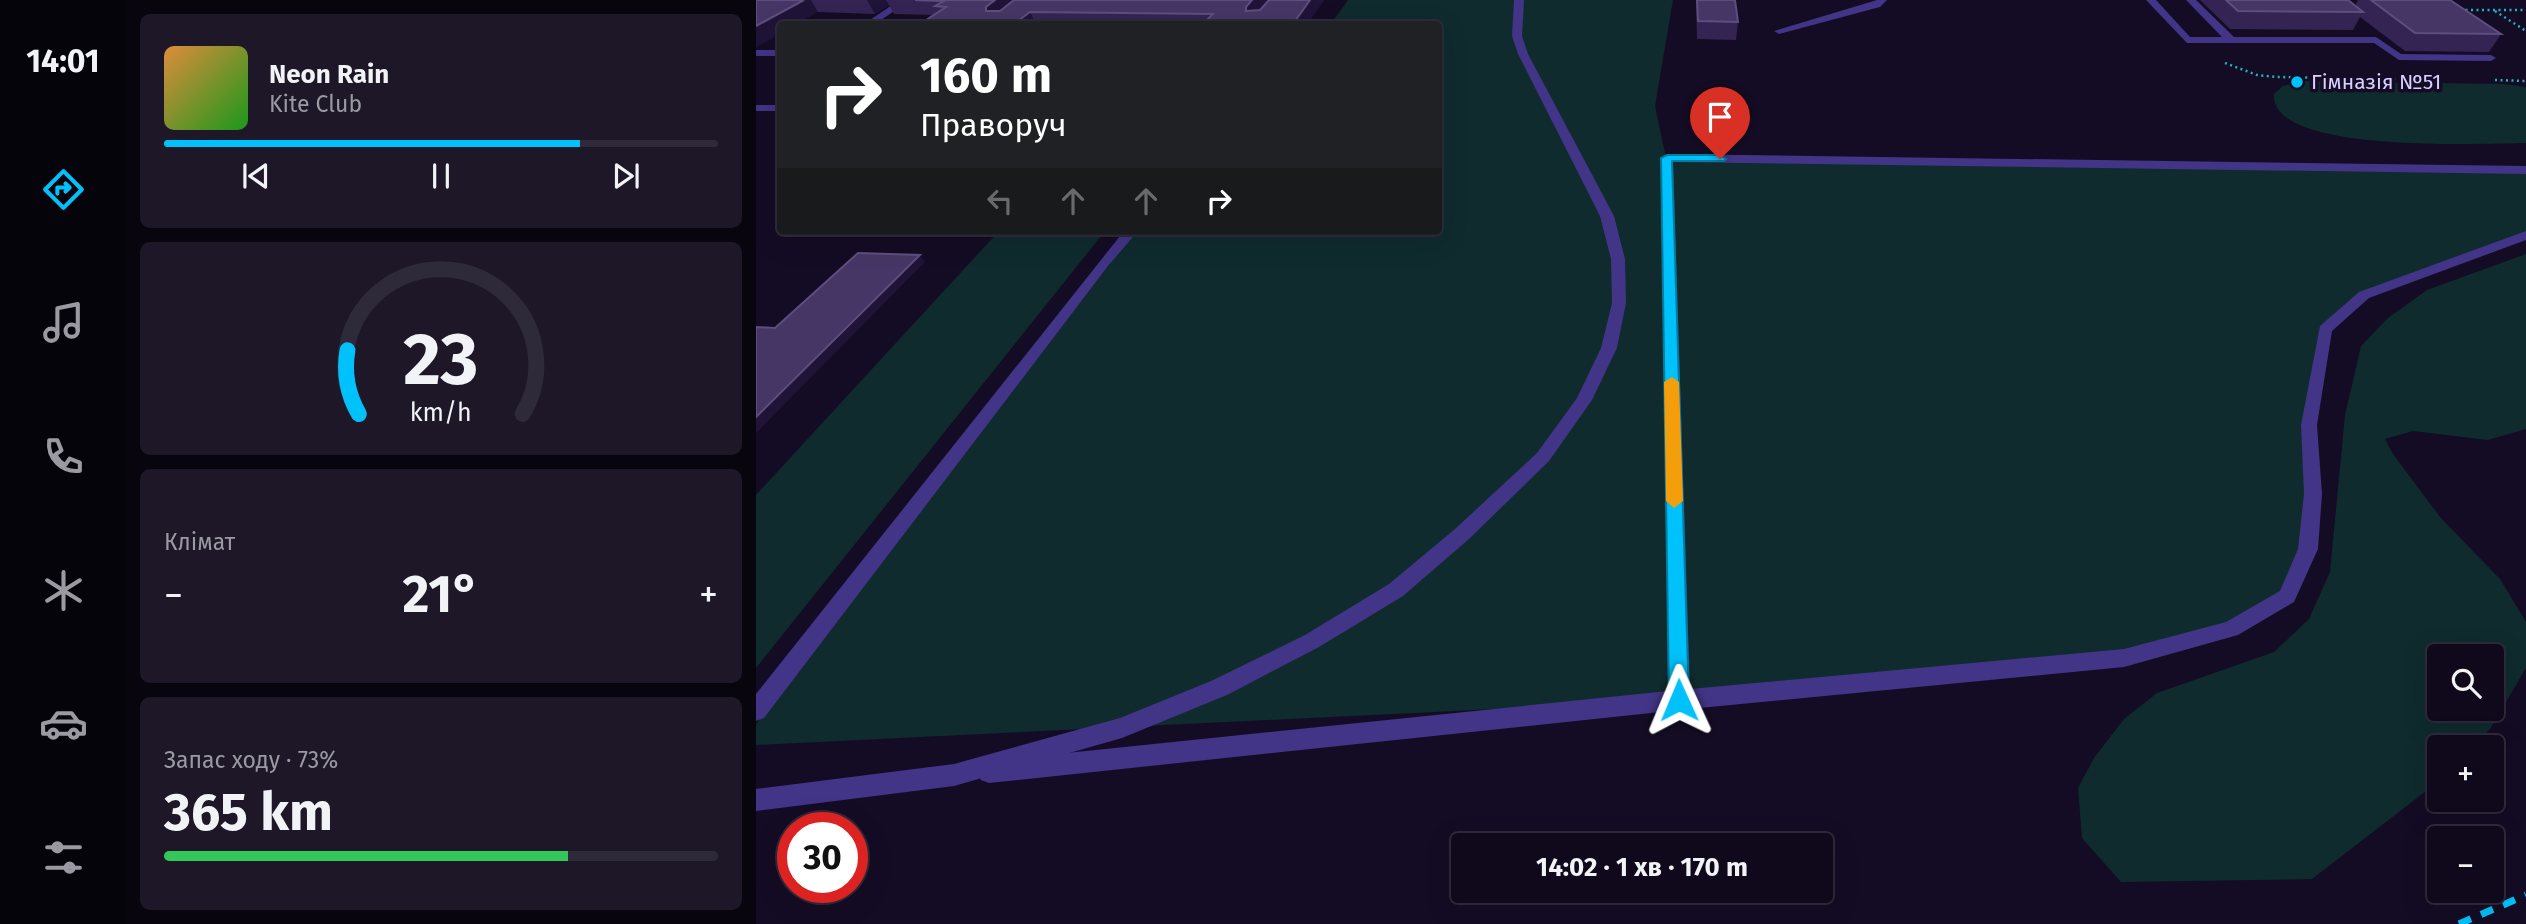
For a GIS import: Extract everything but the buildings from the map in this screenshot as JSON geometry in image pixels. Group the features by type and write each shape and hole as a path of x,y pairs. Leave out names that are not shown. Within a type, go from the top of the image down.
{"street":[{"path":"954,775 1122,728 1219,688 1312,641 1395,590 1462,534 1543,457 1584,400 1609,348 1619,303 1618,258 1608,216 1522,54 1517,36 1519,0"},
{"path":"1779,31 1877,5 1882,0"},
{"path":"2151,0 2187,40 2376,40 2399,57 2491,58"},
{"path":"2191,0 2231,40"},
{"path":"874,21 901,3"},
{"path":"756,53 777,53"},
{"path":"756,107 777,108"},
{"path":"1679,700 1667,158 2526,170"},
{"path":"756,712 1094,274 1128,235"},
{"path":"756,800 954,775 1679,700 2124,658 2231,629 2287,596 2308,549 2313,494 2309,425 2325,329 2364,295 2526,235"}],"path":[{"path":"2453,10 2526,10"},
{"path":"2494,10 2526,31"},
{"path":"2187,40 2239,70 2257,75 2293,78"}],"green space":[{"path":"1348,0 1673,0 1655,106 1666,158 2526,170 2526,235 2364,295 2325,329 2309,425 2313,494 2287,596 2231,629 2124,658 1679,700 756,745 756,724 1132,235 1442,235 1442,21 1333,21"},
{"path":"2302,81 2503,84 2526,87 2526,143 2428,144 2384,141 2342,136 2306,127 2282,114 2274,94 2283,86"},
{"path":"995,235 1102,235 756,668 756,495"},
{"path":"2526,254 2526,429 2488,440 2413,431 2385,439 2393,454 2440,517 2500,579 2526,622 2526,668 2504,705 2504,644 2427,644 2427,721 2495,721 2484,735 2427,735 2427,790 2312,879 2121,882 2082,838 2078,788 2094,758 2124,719 2157,693 2274,652 2309,619 2330,572 2345,415 2361,346 2388,318 2427,290"}],"railway":[{"path":"2459,924 2526,895"}],"slow traffic":[{"path":"1672,382 1674,501"}],"place":[{"name":"Гімназія №51","path":"2297,82"}],"route":[{"path":"1679,700 1667,158 1720,159"}]}
